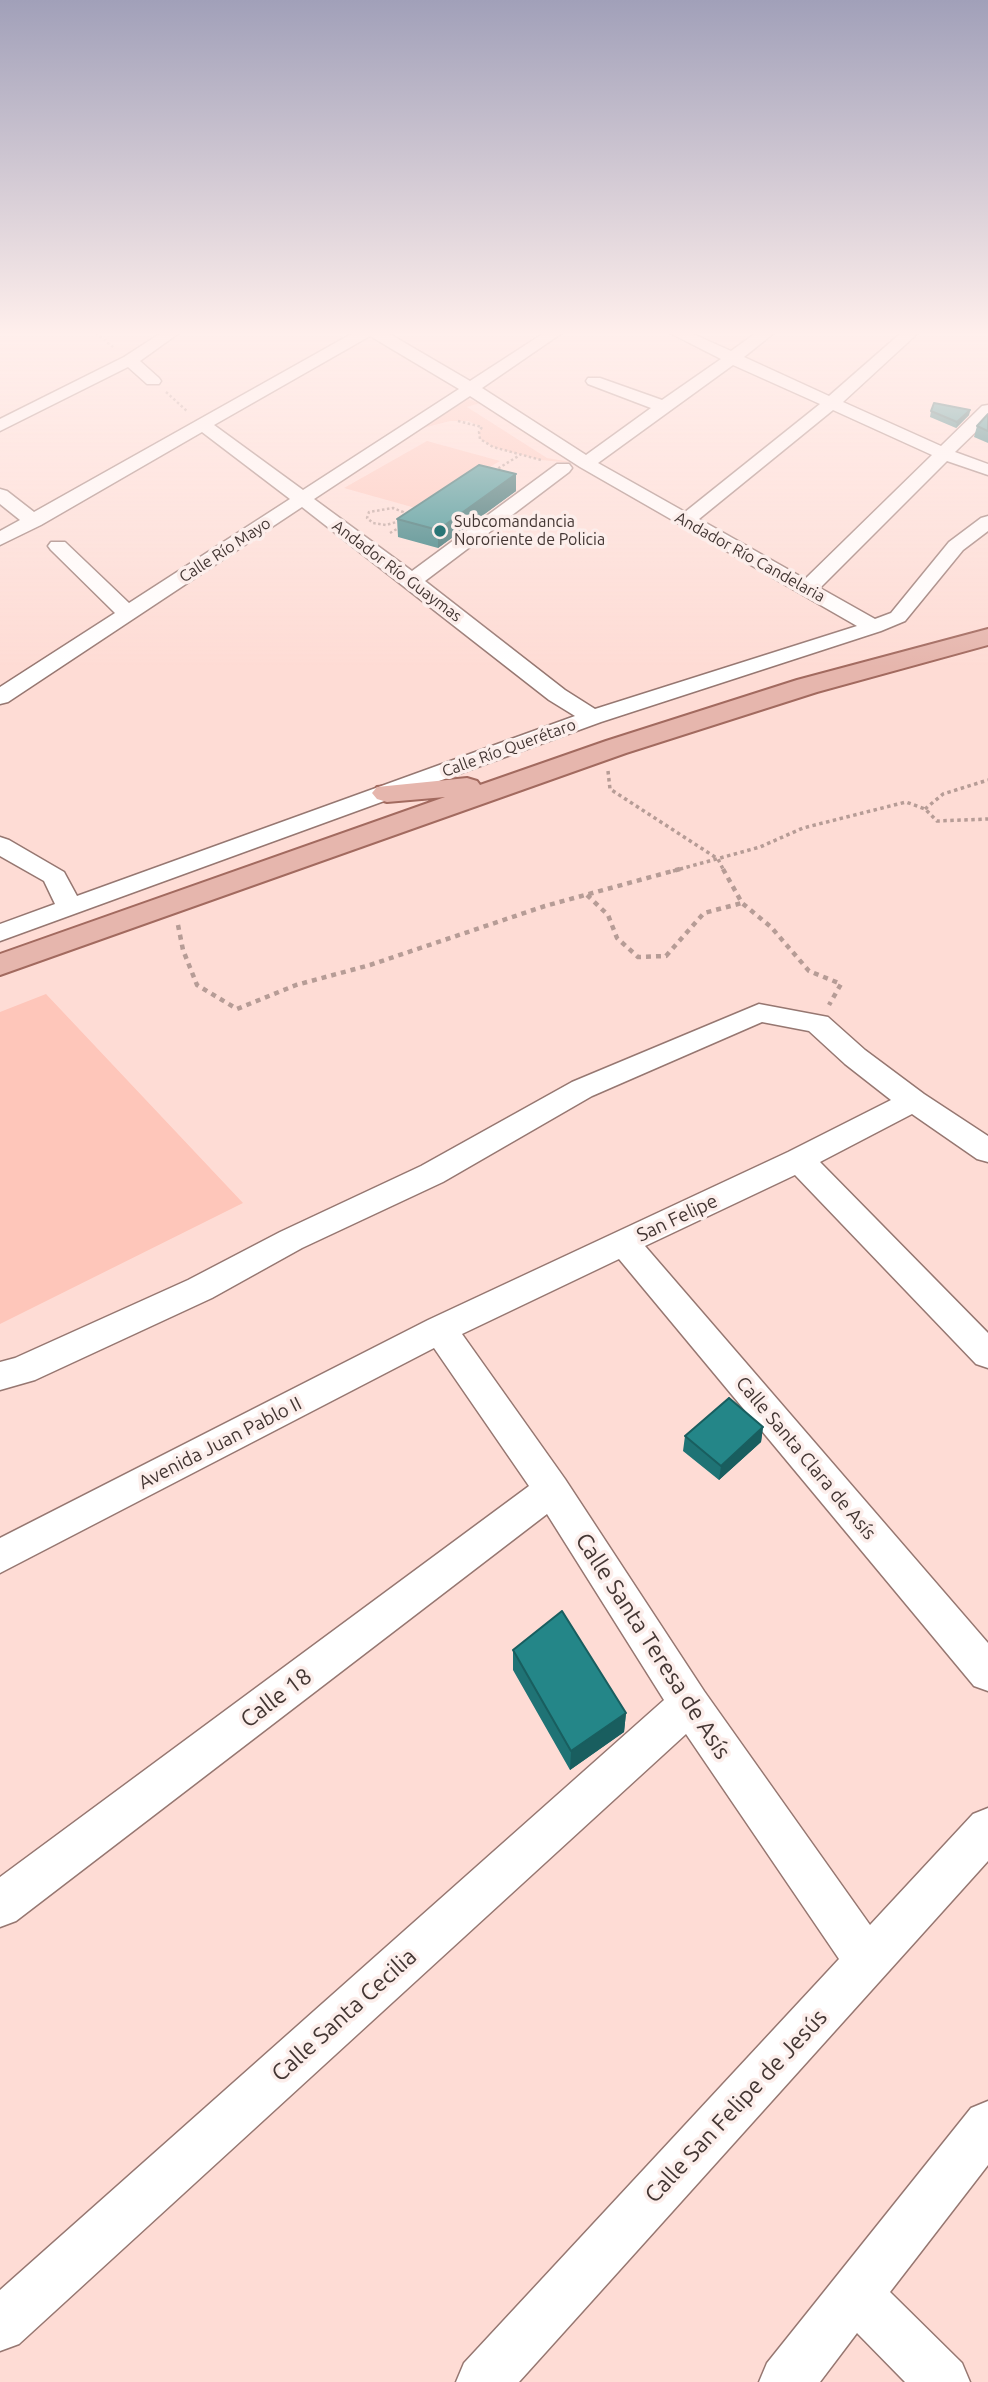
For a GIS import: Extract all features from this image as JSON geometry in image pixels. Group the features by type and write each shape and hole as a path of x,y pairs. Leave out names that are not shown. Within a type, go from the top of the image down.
{"main road":[{"name":"Calle Río Querétaro","path":"0,965 616,747 807,686 988,637"},
{"path":"387,793 511,784"}],"street":[{"path":"0,539 167,444"},
{"name":"Andador Río Guaymas","path":"229,444 412,581 557,695 593,717"},
{"name":"Calle Río Mayo","path":"1,694 387,444"},
{"name":"Andador Río Candelaria","path":"557,444 685,521 874,627"},
{"path":"586,463 612,444"},
{"path":"685,521 780,444"},
{"path":"922,444 988,470"},
{"path":"807,589 954,444"},
{"path":"412,581 563,468"},
{"path":"0,495 34,521"},
{"name":"Calle Río Querétaro","path":"0,933 593,717 874,627 898,617 956,546 988,522"},
{"path":"58,546 128,614"},
{"path":"0,845 55,877 70,908"},
{"path":"0,1376 23,1370 201,1289 291,1240 432,1174 582,1088 759,1013 818,1023 855,1057 913,1101 985,1144"},
{"name":"San Felipe","path":"440,1329 799,1160 913,1101"},
{"path":"799,1160 988,1355"},
{"name":"Calle Santa Clara de Asís","path":"624,1243 988,1673"},
{"name":"Calle Santa Teresa de Asís","path":"440,1329 552,1490 689,1704 868,1962"},
{"name":"Avenida Juan Pablo II","path":"0,1557 440,1329"},
{"name":"Calle 18","path":"0,1905 552,1490"},
{"name":"Calle Santa Cecilia","path":"0,2325 689,1704"},
{"name":"Calle San Felipe de Jesús","path":"483,2382 868,1962 985,1839"},
{"path":"786,2382 988,2125"},
{"path":"855,2294 943,2382"}],"path":[{"path":"487,475 520,455 493,444"},
{"path":"405,517 403,512 393,508 369,512 367,518 373,523 386,525 399,523 405,517 413,516"},
{"path":"390,533 411,521"},
{"path":"616,747 608,771 610,789 718,859 742,903 771,927 809,971 841,984 818,1023"},
{"path":"925,809 943,793 988,780"},
{"path":"174,904 183,950 197,985 237,1009 296,985 370,965 545,906 760,847 803,828 881,808 906,802 925,809 937,821 988,819"},
{"path":"587,895 608,915 617,938 638,957 666,956 704,913 742,903"}],"shaded area":[{"path":"421,444 439,444 500,461 419,509 344,488"},
{"path":"488,444 525,444 547,458 583,464 541,460"},
{"path":"46,994 243,1203 0,1324 0,1012"}],"building":[{"path":"479,465 516,474 438,530 397,519"},
{"path":"729,1398 763,1427 721,1466 685,1436"},
{"path":"562,1611 626,1713 571,1751 513,1650"}],"place":[{"name":"Subcomandancia Nororiente de Policia","path":"440,531"}]}
